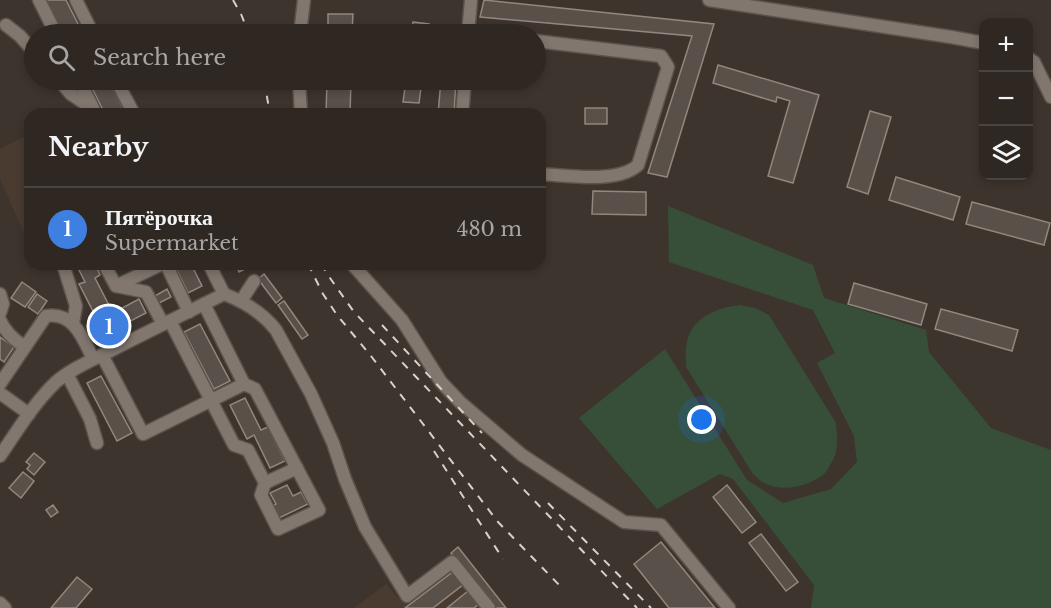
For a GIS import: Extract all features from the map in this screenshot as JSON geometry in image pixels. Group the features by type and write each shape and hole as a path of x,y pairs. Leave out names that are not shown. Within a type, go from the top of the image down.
{"street":[{"path":"39,0 51,24"},
{"path":"76,0 88,24"},
{"path":"301,24 304,0"},
{"path":"469,24 471,0"},
{"path":"709,0 979,43"},
{"path":"2,27 24,41"},
{"path":"546,42 661,56 668,67 638,165 633,170 604,177 546,174"},
{"path":"1033,61 1051,97"},
{"path":"68,90 91,108"},
{"path":"84,90 93,108"},
{"path":"121,90 131,108"},
{"path":"300,90 301,108"},
{"path":"463,108 464,90"},
{"path":"65,270 76,306 73,323"},
{"path":"107,270 116,286"},
{"path":"116,286 151,270"},
{"path":"167,270 189,312"},
{"path":"212,270 224,294 258,312 269,321 283,341 311,394 333,443 365,527 407,596 452,562 489,608"},
{"path":"357,270 402,320 441,382 459,402 522,455 624,522 661,525 729,608"},
{"path":"241,301 254,281"},
{"path":"116,286 146,292 211,400 234,445 248,450 266,483"},
{"path":"0,294 3,304 0,313"},
{"path":"0,456 29,414 55,383 98,357 224,294"},
{"path":"204,304 244,384 255,389 297,468 319,510 278,529 261,495 266,483 297,468"},
{"path":"0,384 46,316 55,314 73,323 80,332 98,357 143,434 244,384"},
{"path":"0,320 12,338 25,347"},
{"path":"68,374 90,419 97,443"},
{"path":"0,393 29,414"},
{"path":"0,603 5,608"}],"shaded area":[{"path":"24,137 24,233 0,179 0,149"},
{"path":"458,547 506,608 354,608 386,584 398,598"}],"green space":[{"path":"668,206 813,265 824,298 926,330 929,352 991,428 1051,450 1051,608 811,608 814,585 733,479 720,474 657,509 579,418 665,349 747,480 783,503 831,489 857,462 854,436 817,363 835,353 813,310 669,262"},
{"path":"740,305 755,308 769,315 836,423 835,455 826,472 813,481 796,487 779,487 763,482 753,474 686,367 688,338 698,322 713,312"}],"building":[{"path":"46,0 66,0 78,24 58,24"},
{"path":"484,0 714,24 667,177 648,173 692,36 480,17"},
{"path":"328,14 353,14 352,24 328,24"},
{"path":"718,65 819,95 793,183 768,176 790,101 777,97 776,102 713,83"},
{"path":"93,90 114,90 123,108 102,108"},
{"path":"327,90 351,90 350,108 326,108"},
{"path":"405,90 421,90 419,103 403,102"},
{"path":"440,90 455,90 454,108 439,108"},
{"path":"585,108 607,108 607,124 585,124"},
{"path":"870,111 891,117 868,194 847,187"},
{"path":"896,177 960,197 953,220 889,200"},
{"path":"593,191 646,192 646,215 592,214"},
{"path":"972,202 1050,223 1044,245 966,224"},
{"path":"79,270 98,270 100,275 95,278 113,313 139,299 146,313 94,340 87,326 98,321 79,284 85,282"},
{"path":"177,270 194,270 202,286 188,293"},
{"path":"264,274 282,298 276,303 258,279"},
{"path":"22,282 36,292 25,307 11,298"},
{"path":"854,283 927,304 921,325 848,304"},
{"path":"167,289 171,297 157,304 153,297"},
{"path":"37,294 47,301 38,314 28,307"},
{"path":"284,301 308,335 302,339 278,305"},
{"path":"941,309 1018,330 1012,351 935,329"},
{"path":"200,324 230,381 214,389 184,332"},
{"path":"0,337 14,347 4,362 0,359"},
{"path":"101,376 132,433 117,441 87,383"},
{"path":"245,398 261,430 268,427 285,461 270,468 254,435 247,439 230,405"},
{"path":"34,453 45,462 34,475 27,469 30,465 26,462"},
{"path":"23,472 34,481 21,498 9,488"},
{"path":"287,485 293,496 301,492 308,504 277,519 271,507 276,504 270,493"},
{"path":"727,485 756,522 742,533 713,497"},
{"path":"53,505 58,512 51,517 46,510"},
{"path":"761,534 798,582 786,591 749,543"},
{"path":"661,542 715,608 669,608 634,564"},
{"path":"458,547 506,608 494,608 451,553"},
{"path":"454,571 464,584 433,608 405,608"},
{"path":"77,577 92,589 76,608 51,608"},
{"path":"468,591 479,604 474,608 447,608"}],"railway":[{"path":"233,0 245,24"},
{"path":"266,90 269,108"},
{"path":"311,270 337,315 498,522 563,589"},
{"path":"325,270 354,312 637,608"},
{"path":"382,325 482,433"},
{"path":"434,451 503,559"},
{"path":"548,503 651,608"}],"place":[{"name":"Пятёрочка","path":"109,326"}]}
